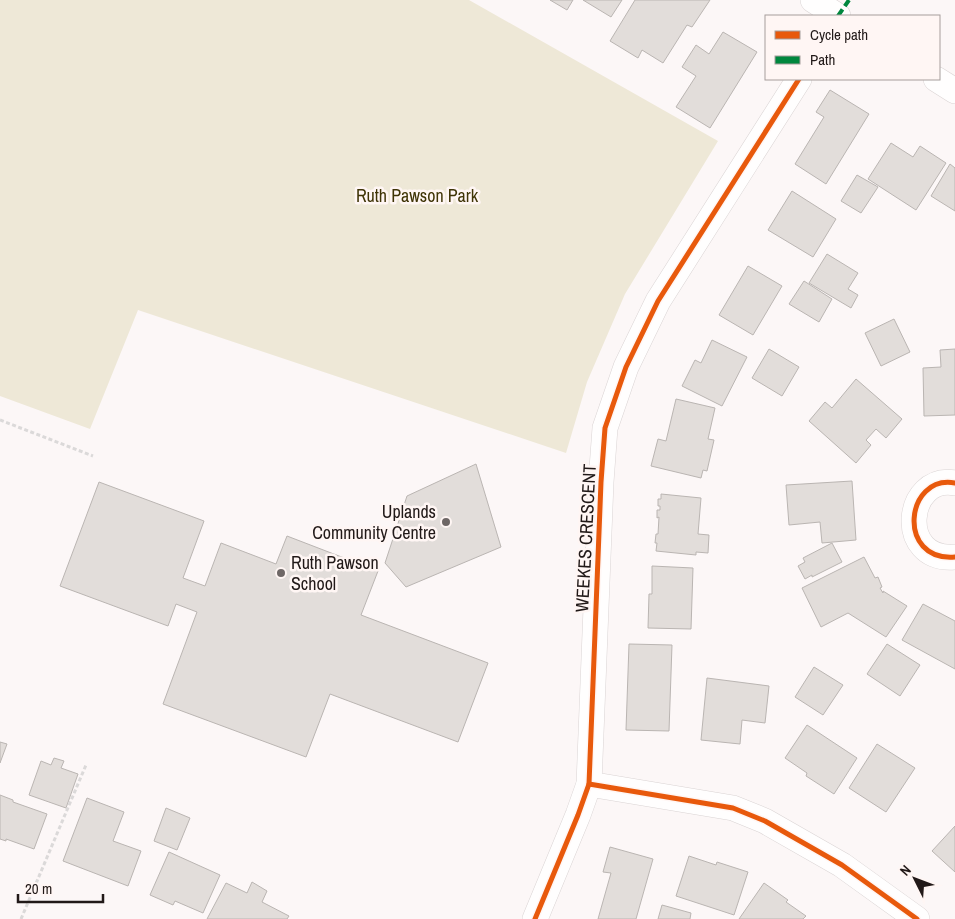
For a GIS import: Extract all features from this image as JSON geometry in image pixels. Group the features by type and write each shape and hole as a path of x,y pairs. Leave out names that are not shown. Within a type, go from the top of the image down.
{"street":[{"path":"812,0 836,15"},
{"name":"WEEKES CRESCENT","path":"535,919 589,784 601,482 605,428 626,367 658,302 798,80"},
{"path":"938,80 955,91"},
{"path":"955,483 950,482 937,485 926,492 918,502 914,514 914,527 918,539 927,549 938,556 955,558"},
{"path":"589,784 733,808 765,821 842,865 917,919"}],"path":[{"path":"0,420 93,456"},
{"path":"21,919 86,765"}],"green space":[{"name":"Ruth Pawson Park","path":"0,0 469,0 718,141 625,294 587,382 566,453 138,310 90,429 0,396"}],"building":[{"path":"550,0 573,0 567,10"},
{"path":"583,0 622,0 611,17"},
{"path":"635,0 710,0 692,27 687,25 663,63 642,50 638,58 610,41"},
{"path":"723,32 757,52 710,128 676,107 696,76 682,67 696,45 709,54"},
{"path":"830,90 869,114 826,184 795,164 824,117 816,112"},
{"path":"891,143 913,157 920,146 946,163 916,210 868,179"},
{"path":"950,164 955,168 955,211 931,196"},
{"path":"857,175 878,187 861,213 841,201"},
{"path":"792,191 836,219 813,257 768,230"},
{"path":"827,254 858,273 848,289 858,295 851,308 809,283"},
{"path":"748,266 782,286 753,335 719,315"},
{"path":"804,281 832,299 819,322 789,304"},
{"path":"894,319 910,352 881,366 865,333"},
{"path":"712,340 747,357 722,406 682,386 695,360 701,363"},
{"path":"769,349 799,367 782,396 752,378"},
{"path":"955,349 955,415 924,416 923,368 941,367 940,350"},
{"path":"856,379 902,419 886,438 876,429 866,440 871,445 856,463 809,421 825,402 832,408"},
{"path":"676,399 715,408 708,439 714,440 707,471 703,470 701,478 651,466 658,439 666,441"},
{"name":"Uplands Community Centre","path":"476,464 501,547 406,587 385,563 407,496"},
{"path":"852,481 856,540 822,543 820,522 789,525 786,485"},
{"path":"99,482 204,521 183,578 205,586 221,543 276,564 287,536 378,571 361,615 488,663 458,742 330,694 306,757 163,704 197,612 176,604 168,626 60,586"},
{"path":"661,494 701,498 698,534 709,535 708,553 696,552 696,555 656,551 657,543 655,543 656,534 658,534 659,517 657,518 657,510 660,510 658,499 661,499"},
{"path":"832,543 842,562 805,579 798,566 805,562 803,558"},
{"path":"864,557 875,578 878,577 883,593 883,591 907,606 886,637 848,613 821,627 802,588"},
{"path":"652,566 693,568 691,629 648,628 649,594 652,594"},
{"path":"923,604 955,621 955,669 902,640"},
{"path":"629,644 672,645 669,731 626,730"},
{"path":"887,644 920,665 900,696 867,674"},
{"path":"814,667 843,685 823,715 795,697"},
{"path":"707,678 769,686 765,723 742,720 740,744 701,740"},
{"path":"807,725 857,758 834,794 806,776 807,773 785,758"},
{"path":"0,742 7,744 0,763"},
{"path":"877,744 915,768 886,812 849,788"},
{"path":"54,758 64,761 61,768 78,774 66,808 29,795 41,761 51,765"},
{"path":"0,795 13,800 13,802 47,814 34,849 6,839 6,841 0,839"},
{"path":"87,798 124,812 113,841 141,851 128,886 63,861"},
{"path":"166,808 190,818 177,850 154,841"},
{"path":"955,826 955,872 932,851"},
{"path":"610,847 653,859 636,919 598,919 611,873 603,872"},
{"path":"169,852 220,875 203,913 175,901 173,905 150,895"},
{"path":"689,856 716,865 717,862 748,872 734,915 676,896"},
{"path":"252,882 267,891 262,902 289,916 287,919 207,919 226,883 247,893"},
{"path":"764,883 806,916 803,919 739,919"},
{"path":"662,905 691,913 690,919 658,919"}],"marked path":[{"path":"839,15 849,0"}],"cycle path":[{"path":"535,919 589,784 601,482 605,428 626,367 658,301 798,80"},
{"path":"955,483 938,484 926,491 917,504 914,518 916,533 923,546 936,555 955,557"},
{"path":"589,784 733,808 765,821 842,865 917,919"}],"place":[{"name":"Uplands Community Centre","path":"446,522"},
{"name":"Ruth Pawson School","path":"281,573"}]}
